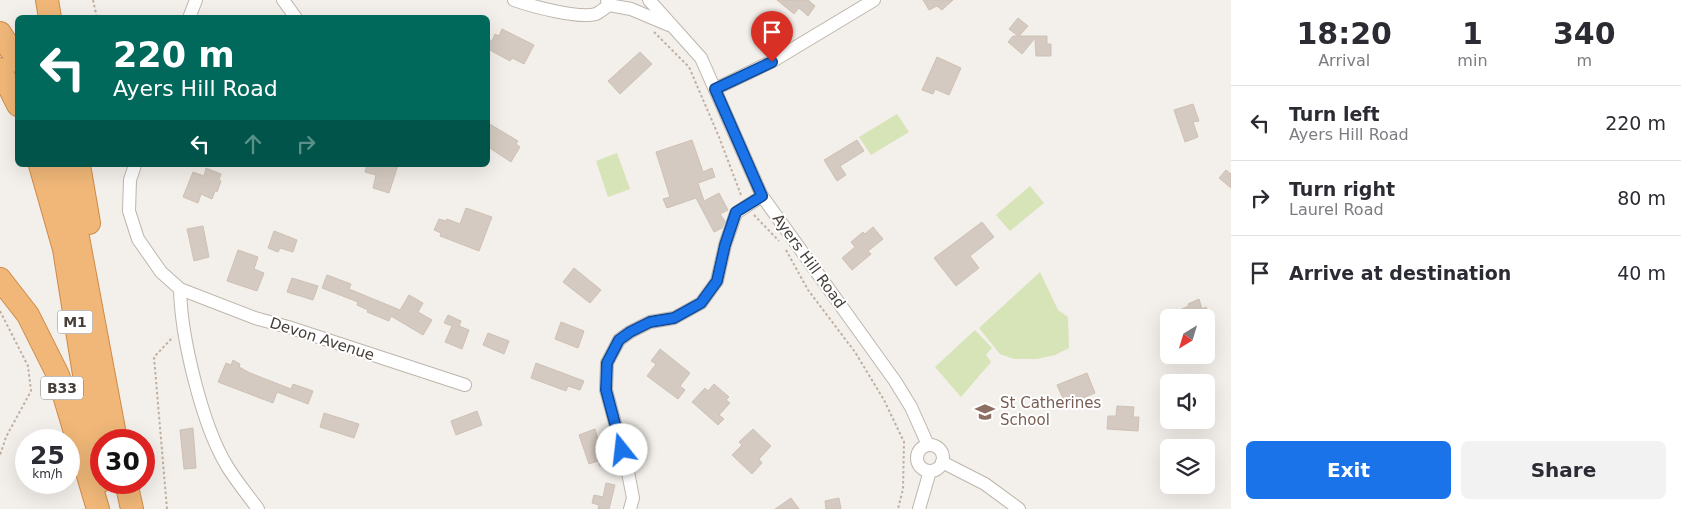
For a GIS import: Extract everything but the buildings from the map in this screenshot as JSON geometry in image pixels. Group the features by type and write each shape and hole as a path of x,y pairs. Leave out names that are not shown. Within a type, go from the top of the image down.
{"highway":[{"path":"47,0 50,15"},
{"path":"0,33 15,56"},
{"path":"0,69 15,99"},
{"name":"M1","path":"41,167 64,249 93,429"},
{"name":"M1","path":"62,167 76,224 114,429"},
{"path":"79,167 87,204 100,348"},
{"name":"B33","path":"0,279 28,315 58,376 98,509"},
{"name":"M1","path":"104,494 108,509"},
{"path":"129,494 132,509"}],"street":[{"path":"190,15 196,0"},
{"path":"282,0 294,15"},
{"path":"514,0 529,5 575,14 595,14 608,3 631,9 673,27"},
{"name":"Ayers Hill Road","path":"649,0 701,58 762,196 895,381 912,407 928,445"},
{"path":"715,89 772,62 874,0"},
{"path":"134,167 130,180 129,211 138,239 161,272 180,289 185,337 209,430 226,465 258,509"},
{"path":"630,509 633,498 627,467 606,390 607,363 619,340 630,332 650,322 674,318 701,303 717,281 725,245 736,212 762,196"},
{"name":"Devon Avenue","path":"180,289 255,318 465,385"},
{"path":"928,445 937,447 942,453 942,462 937,468 930,470 922,468 917,461 918,452 928,445"},
{"path":"942,462 985,484 1019,509"},
{"path":"919,509 930,470"}],"path":[{"path":"93,0 96,15"},
{"path":"654,31 689,67 719,137 745,206 783,245 808,290 855,352 884,400 904,442 903,489 898,509"},
{"path":"0,311 28,366 31,390 6,437 0,455"},
{"path":"167,509 154,357 176,334"}],"green space":[{"path":"897,114 909,132 871,155 859,137"},
{"path":"617,153 630,189 608,197 596,161"},
{"path":"1030,186 1044,203 1010,231 996,215"},
{"path":"1040,272 1058,310 1068,317 1069,348 1055,355 1037,359 1014,359 1000,354 979,328"},
{"path":"975,330 992,348 986,355 991,362 961,397 935,367"}],"place":[{"name":"St Catherines School","path":"985,412"}],"route":[{"path":"622,450 606,390 607,363 619,340 650,322 674,318 701,303 717,281 725,245 736,212 762,196 715,89 772,62"}]}
